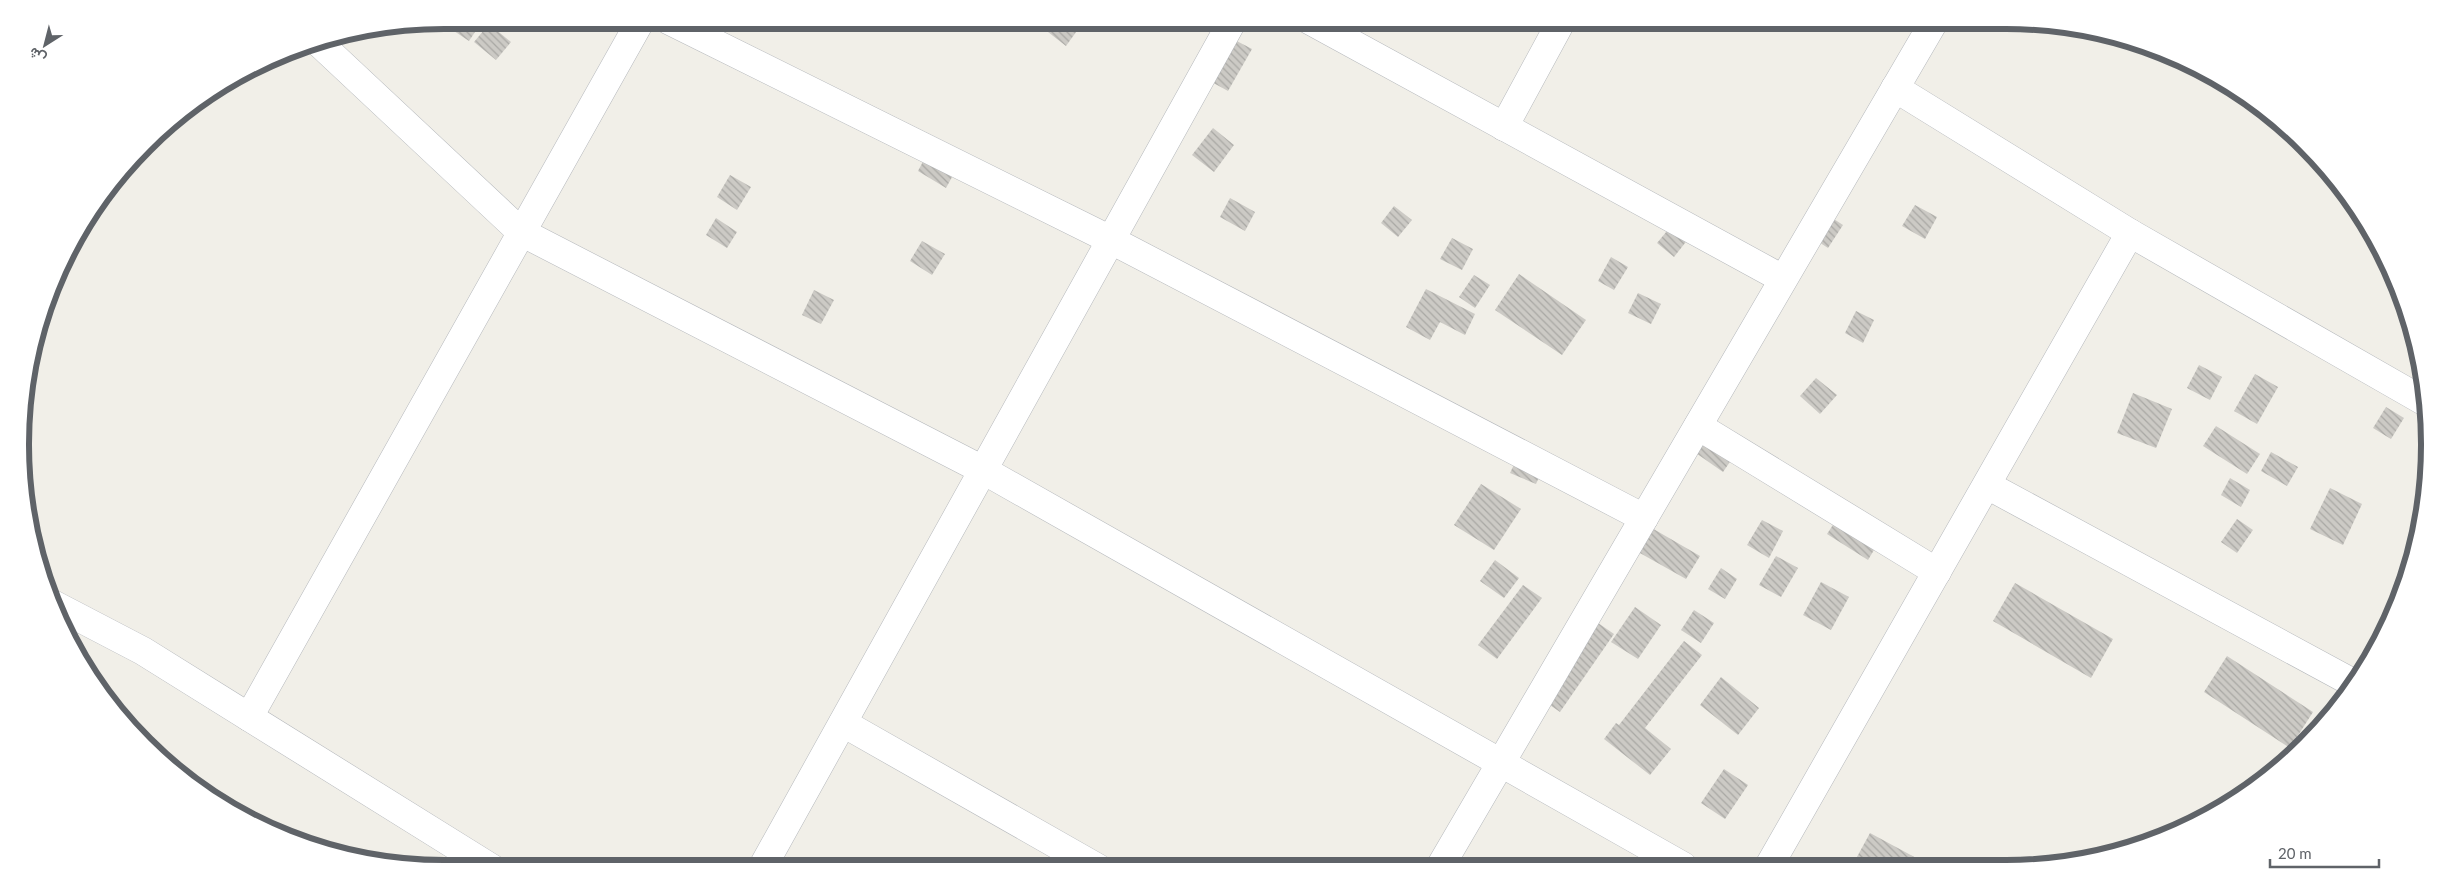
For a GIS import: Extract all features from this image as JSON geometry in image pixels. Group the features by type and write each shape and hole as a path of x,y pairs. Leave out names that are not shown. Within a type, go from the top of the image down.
{"street":[{"path":"249,717 635,29"},
{"path":"686,29 1112,240 1644,518"},
{"path":"766,860 1229,29"},
{"path":"1325,29 1783,279"},
{"path":"1504,127 1557,29"},
{"path":"1444,860 1929,29"},
{"path":"324,47 521,232 983,470 1672,860"},
{"path":"1895,88 2130,233 2419,398"},
{"path":"1772,860 2130,233"},
{"path":"1698,426 1936,572"},
{"path":"1986,485 2348,680"},
{"path":"62,609 144,651 479,860"},
{"path":"843,723 1084,860"}],"building":[{"path":"451,29 477,29 469,41"},
{"path":"485,29 495,29 511,42 496,60 474,42"},
{"path":"1050,29 1078,29 1066,46 1048,32"},
{"path":"1231,38 1252,49 1228,91 1208,80"},
{"path":"1213,128 1234,145 1214,172 1192,155"},
{"path":"928,152 957,168 946,188 918,171"},
{"path":"730,175 751,187 737,210 717,197"},
{"path":"1230,198 1255,212 1245,231 1220,217"},
{"path":"1915,205 1937,217 1925,239 1902,226"},
{"path":"1394,206 1412,220 1398,237 1381,223"},
{"path":"1823,212 1843,225 1828,248 1808,235"},
{"path":"716,218 737,232 727,248 706,235"},
{"path":"1672,225 1689,238 1674,257 1657,243"},
{"path":"1452,238 1473,249 1462,270 1440,259"},
{"path":"922,241 945,254 932,275 910,261"},
{"path":"1611,257 1628,267 1614,290 1598,281"},
{"path":"1519,274 1586,320 1562,355 1495,310"},
{"path":"1474,275 1490,285 1475,308 1459,297"},
{"path":"1426,289 1475,314 1465,335 1440,322 1430,340 1406,327"},
{"path":"814,290 834,300 821,324 802,315"},
{"path":"1638,293 1661,304 1651,324 1628,313"},
{"path":"1856,311 1874,320 1863,343 1845,333"},
{"path":"2199,365 2222,377 2210,400 2187,388"},
{"path":"2255,374 2278,387 2257,424 2234,411"},
{"path":"1816,378 1837,395 1820,414 1800,396"},
{"path":"2133,393 2172,409 2156,448 2117,433"},
{"path":"2386,407 2404,418 2391,439 2373,428"},
{"path":"1695,425 1736,453 1723,472 1683,444"},
{"path":"2216,426 2260,454 2247,474 2203,446"},
{"path":"1520,452 1545,463 1536,484 1510,473"},
{"path":"2271,452 2298,467 2287,486 2261,471"},
{"path":"2230,478 2250,490 2241,507 2221,495"},
{"path":"1481,484 1521,509 1494,550 1454,525"},
{"path":"2330,488 2362,504 2343,545 2310,529"},
{"path":"1840,514 1880,540 1868,560 1827,534"},
{"path":"2237,519 2253,530 2237,553 2221,542"},
{"path":"1638,520 1700,556 1686,579 1624,544"},
{"path":"1762,520 1783,531 1769,558 1747,545"},
{"path":"1776,556 1798,568 1781,597 1759,585"},
{"path":"1495,560 1519,578 1504,598 1480,581"},
{"path":"1721,568 1737,579 1725,599 1708,589"},
{"path":"1821,582 1849,597 1831,630 1803,615"},
{"path":"2015,583 2113,639 2091,678 1993,621"},
{"path":"1523,585 1542,598 1497,659 1478,645"},
{"path":"1635,607 1661,625 1638,659 1611,642"},
{"path":"1694,610 1714,623 1701,643 1681,630"},
{"path":"1588,616 1614,634 1560,712 1534,694"},
{"path":"1684,641 1702,655 1645,728 1671,749 1650,775 1604,739 1616,723 1619,725"},
{"path":"2227,656 2313,712 2289,748 2204,692"},
{"path":"1721,677 1759,708 1738,735 1700,705"},
{"path":"1724,769 1748,785 1725,819 1701,803"},
{"path":"1870,833 1920,860 1855,860"}]}
